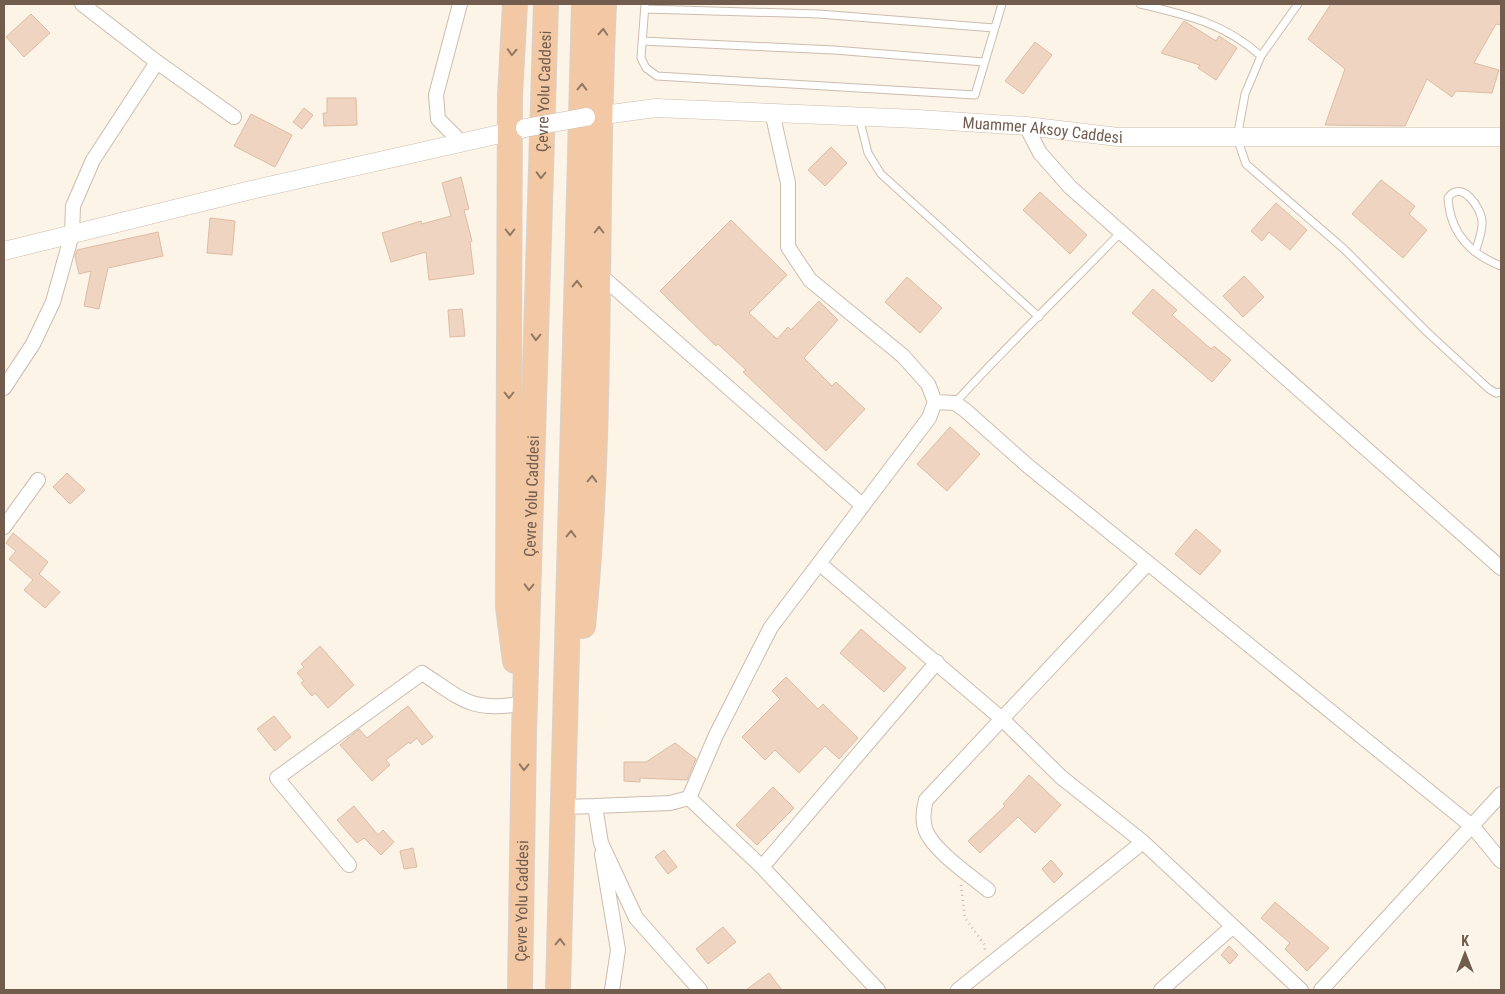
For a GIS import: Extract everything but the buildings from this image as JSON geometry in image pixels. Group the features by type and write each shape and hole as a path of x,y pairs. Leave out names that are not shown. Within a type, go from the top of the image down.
{"highway":[{"path":"515,4 510,96 518,130 508,607 524,734"},
{"name":"Çevre Yolu Caddesi","path":"520,990 524,734 546,4"},
{"path":"558,990 584,4"},
{"path":"564,807 589,564 599,274 592,116 604,4"}],"street":[{"path":"82,4 157,62 234,117"},
{"path":"460,4 436,95 438,118 461,142"},
{"path":"4,388 33,344 53,302 72,234 73,206 93,160 157,62"},
{"name":"Muammer Aksoy Caddesi","path":"4,250 461,142 592,116 656,108 859,116 1026,126 1118,137 1501,137"},
{"path":"689,798 716,735 771,627 929,418 935,402 928,384 903,356 810,280 788,247 788,183 772,112"},
{"path":"1026,126 1040,153 1070,187 1501,568"},
{"path":"599,274 862,505"},
{"path":"935,402 956,404 1473,827 1501,861"},
{"path":"4,527 38,480"},
{"path":"988,890 938,847 926,832 923,813 926,800 1148,563"},
{"path":"820,564 1002,719 1061,777 1143,842 1301,990"},
{"path":"762,867 937,662"},
{"path":"349,865 277,778 422,673 468,704 494,708 520,704"},
{"path":"1321,990 1473,827 1501,794"},
{"path":"564,807 670,803 689,798"},
{"path":"689,798 762,867 878,990"},
{"path":"595,806 618,950 612,990"},
{"path":"958,990 1143,842"},
{"path":"601,844 636,918 700,990"},
{"path":"1161,990 1232,927"}],"lane":[{"path":"994,28 819,14 645,6 641,58 646,68 657,76 675,79 974,95 1002,4"},
{"path":"1140,4 1216,25 1239,38 1261,56"},
{"path":"1298,4 1261,56 1246,94 1237,138 1246,164 1344,249 1428,333 1489,389 1496,393 1501,392"},
{"path":"642,41 834,50 984,62"},
{"path":"859,116 868,153 881,174 1039,318"},
{"path":"1475,252 1482,226 1480,212 1469,197 1461,191 1454,192 1448,198 1450,215 1459,234 1475,252 1501,266"},
{"path":"956,404 999,354 1039,318 1121,232"}],"path":[{"path":"961,866 960,893 965,918 984,944 989,964"}]}
